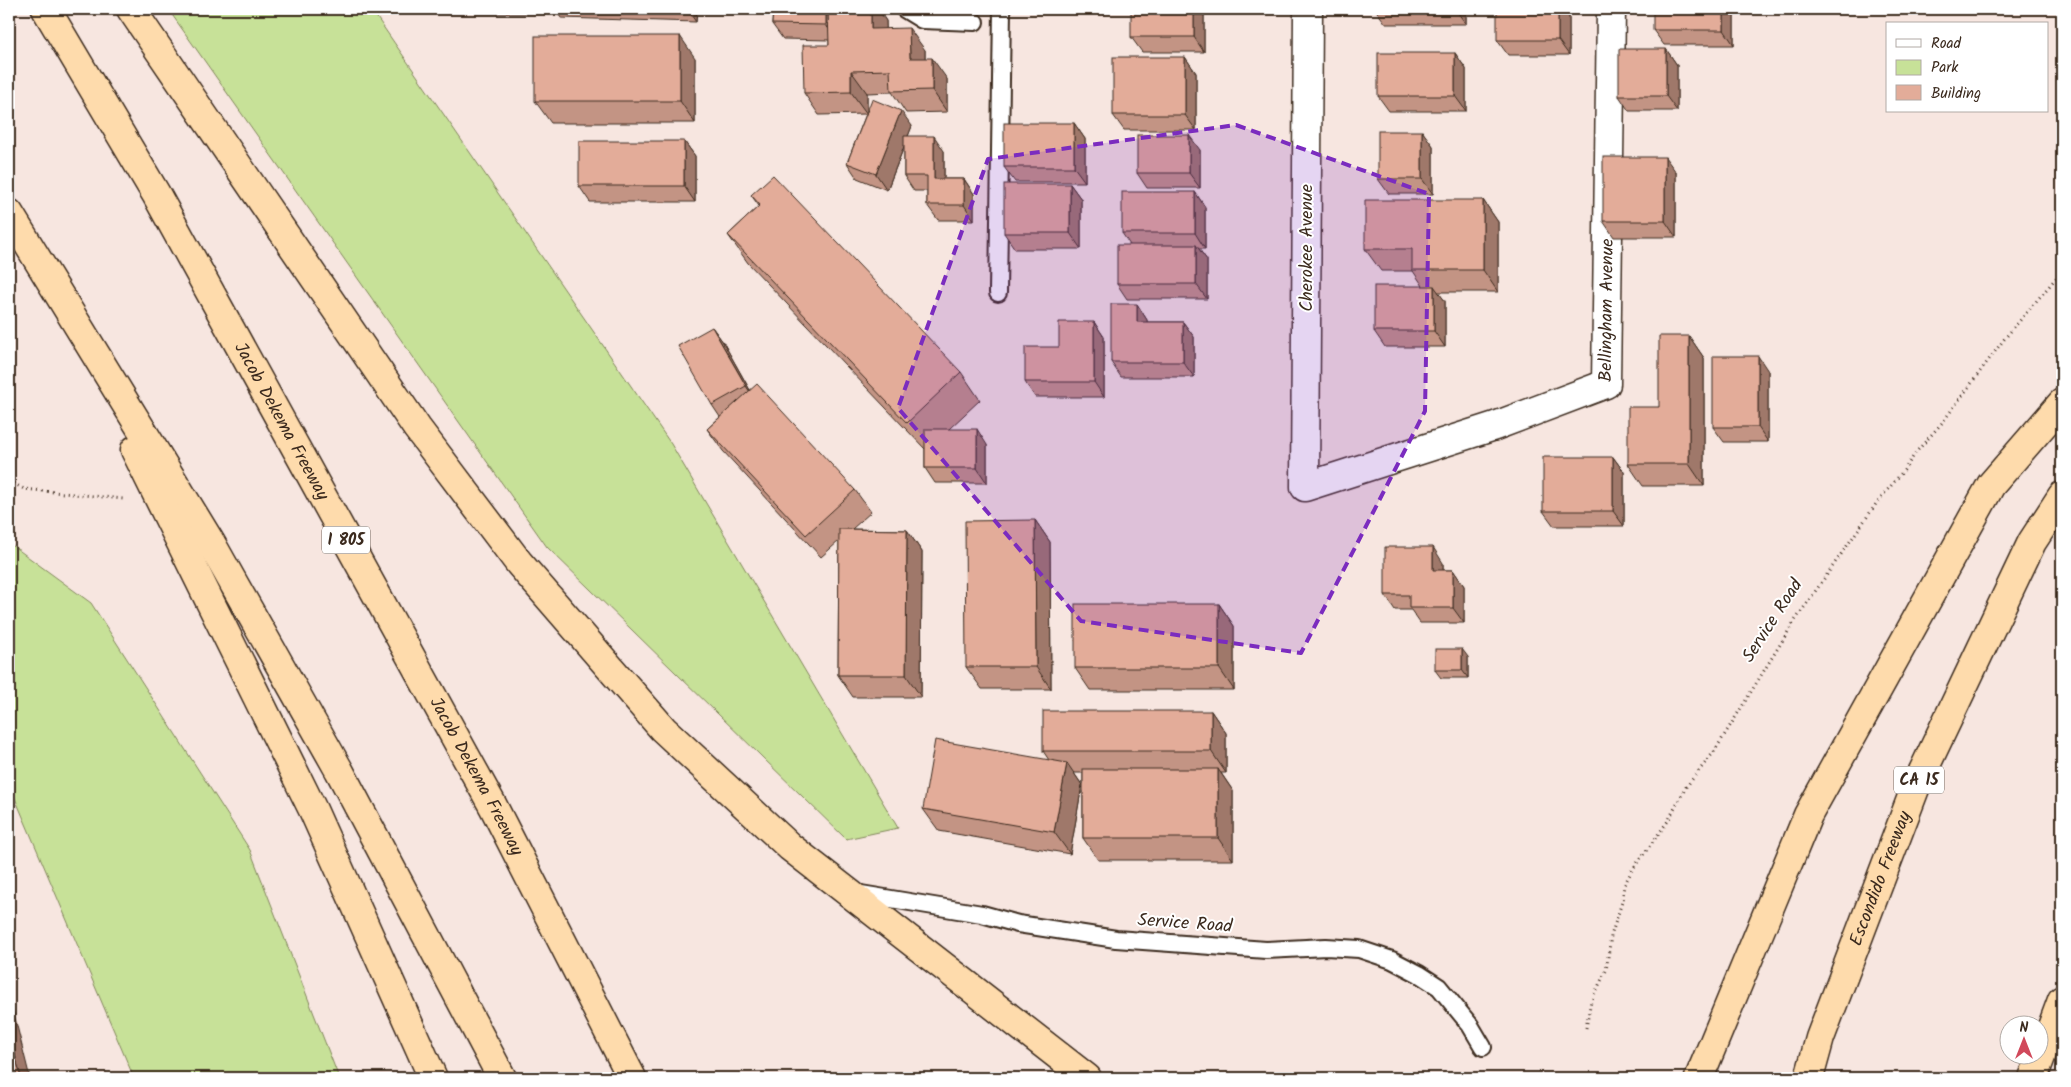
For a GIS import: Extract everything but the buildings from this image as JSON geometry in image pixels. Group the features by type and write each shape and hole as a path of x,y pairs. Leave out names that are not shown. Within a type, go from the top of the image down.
{"highway":[{"name":"Jacob Dekema Freeway","path":"46,9 156,194 488,797 632,1078"},
{"path":"131,9 418,428 519,563 663,729 790,847 1086,1078"},
{"path":"9,212 211,542 330,753 502,1078"},
{"path":"53,282 313,810 432,1078"},
{"path":"1699,1078 1808,815 1992,485 2062,403"},
{"name":"Escondido Freeway","path":"1809,1078 1820,1038 1916,786 2032,542 2062,496"},
{"path":"2033,1078 2062,1000"}],"street":[{"name":"Cherokee Avenue","path":"1305,487 1308,9"},
{"name":"Bellingham Avenue","path":"1305,487 1495,426 1606,384 1611,9"}],"lane":[{"path":"904,9 922,20 975,22"},
{"path":"998,293 1002,9"},
{"name":"Service Road","path":"848,892 982,914 1018,924 1116,939 1266,950 1326,946 1359,949 1392,960 1439,987 1470,1025 1483,1047"}],"path":[{"name":"Service Road","path":"1586,1028 1591,1001 1606,971 1611,936 1622,902 1624,886 1632,870 1668,821 1686,787 1714,752 1811,596 1832,570 1876,504 1917,451 1942,423 2006,338 2062,271"},
{"path":"9,481 24,489 162,504"}],"highlighted area":[{"path":"1236,125 1429,194 1425,411 1301,653 1081,621 898,408 988,159"}],"green space":[{"path":"168,9 371,9 671,444 898,828 846,839 547,547"},
{"path":"9,543 91,603 250,850 339,1078 134,1078 9,784"}]}
